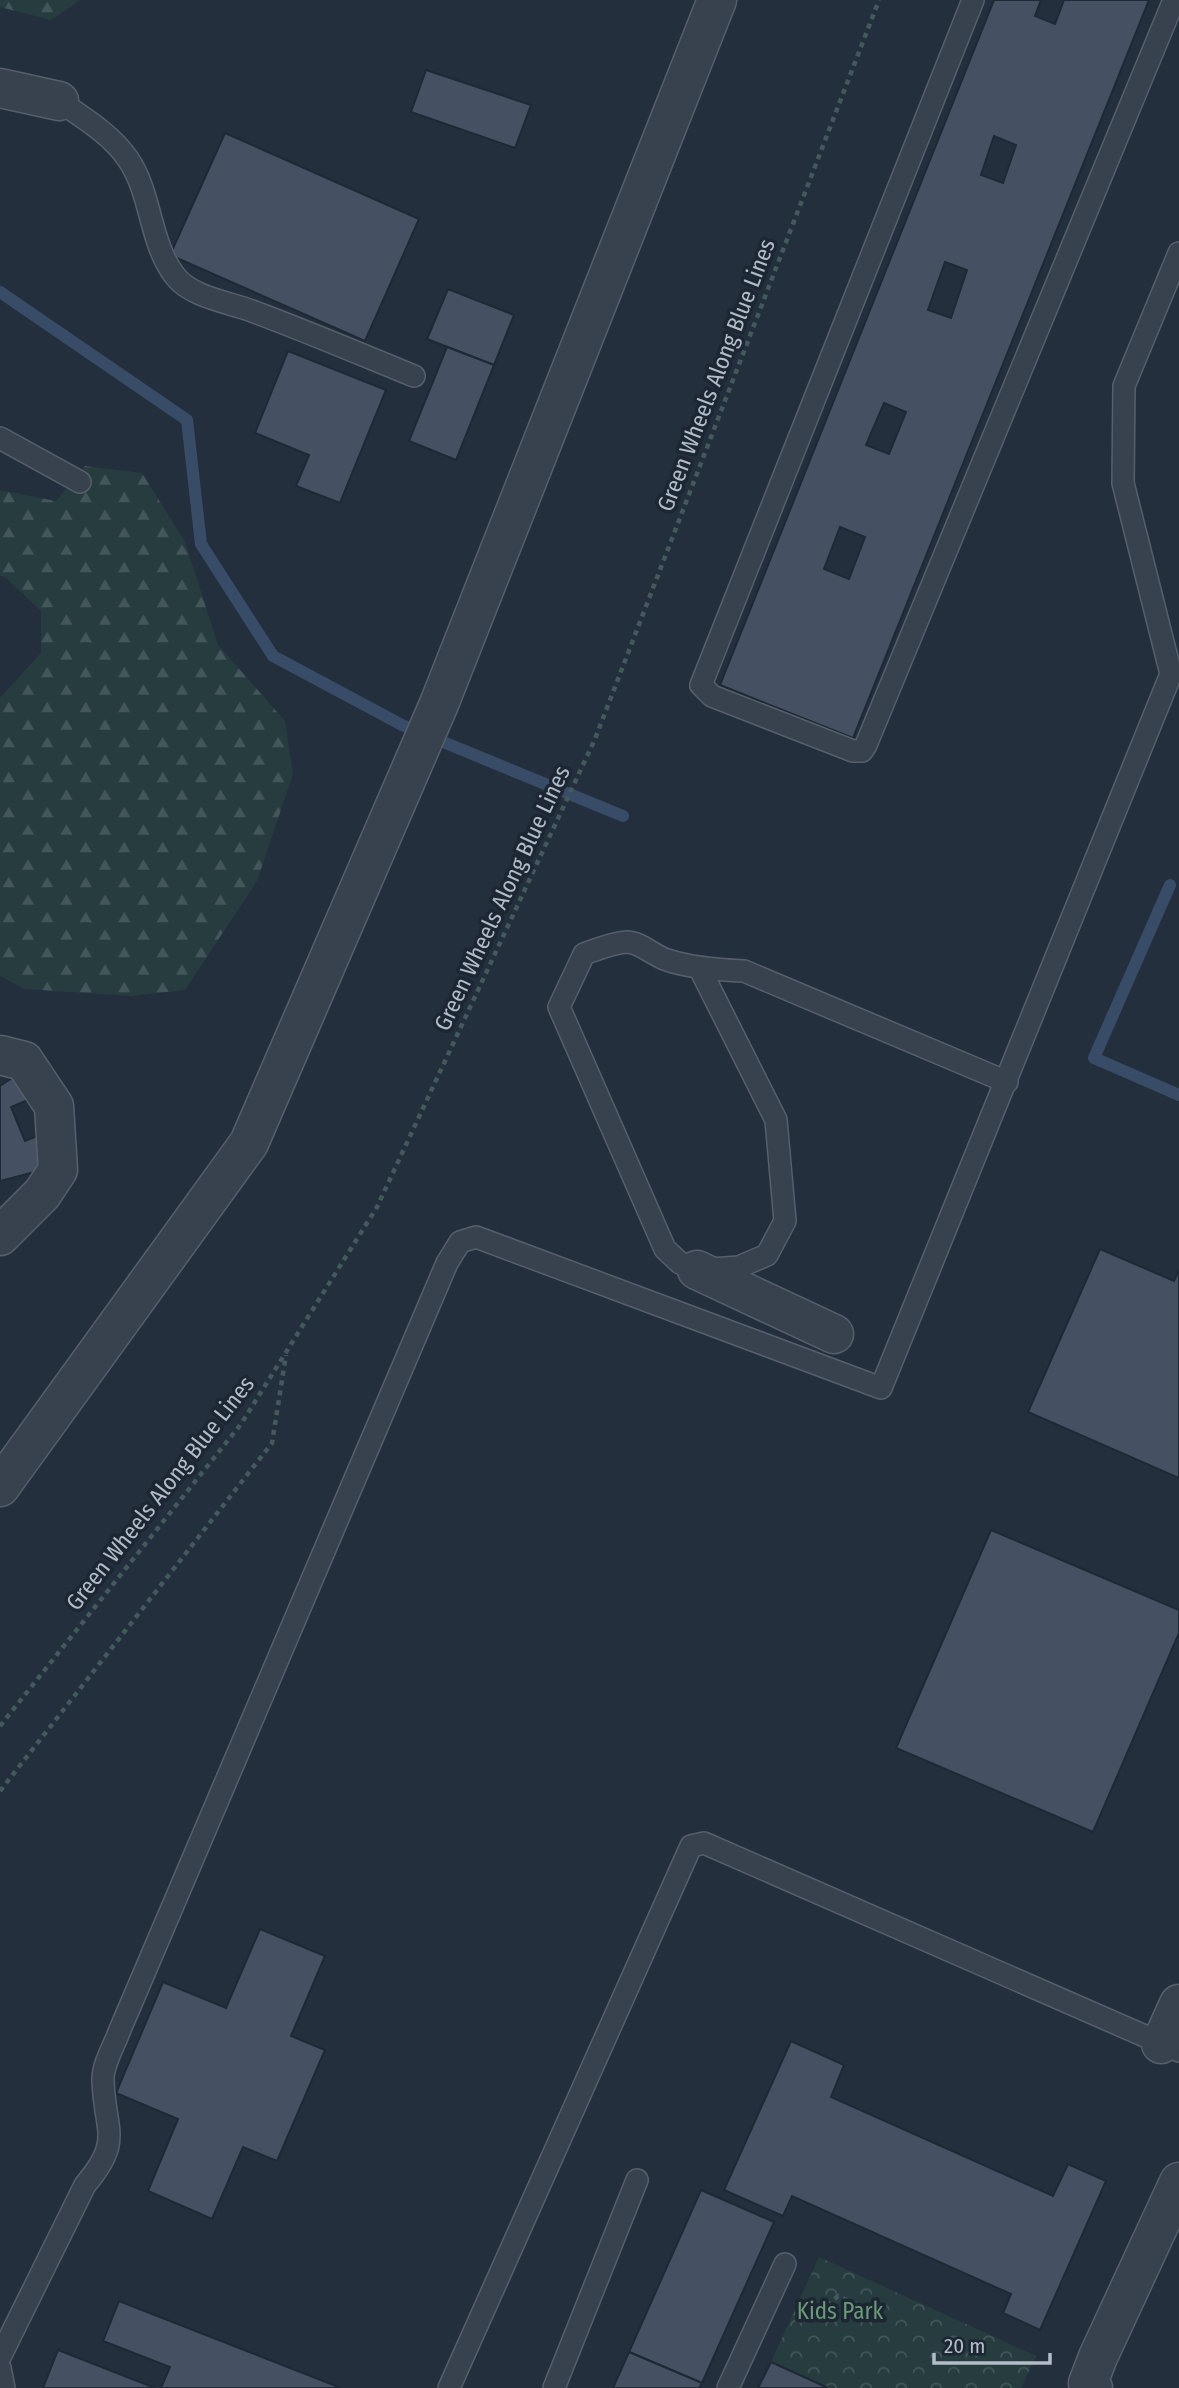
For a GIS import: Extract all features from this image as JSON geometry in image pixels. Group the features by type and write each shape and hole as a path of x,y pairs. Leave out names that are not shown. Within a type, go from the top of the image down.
{"street":[{"path":"0,1486 249,1143 426,735 717,0"},
{"path":"0,88 59,101"},
{"path":"0,1055 24,1061 54,1106 58,1170 42,1194 0,1236"},
{"path":"697,1270 834,1334"},
{"path":"1170,2048 1179,2004"},
{"path":"1089,2386 1179,2182"}],"lane":[{"path":"974,0 701,685 712,696 853,751 862,751 866,745 1174,0"},
{"path":"59,101 99,130 128,159 149,209 161,254 177,279 207,296 414,376"},
{"path":"0,2357 85,2185 102,2165 111,2141 103,2076 119,2032 447,1263 460,1242 476,1237 881,1388 1171,674 1124,483 1124,386 1179,253"},
{"path":"0,438 80,482"},
{"path":"699,967 776,1120 785,1221 767,1255 739,1267 697,1270 680,1263 664,1249 559,1007 584,954 606,946 630,942 666,960 699,967 744,971 1007,1082"},
{"path":"449,2388 691,1846 704,1843 1170,2048"},
{"path":"554,2388 638,2180"},
{"path":"728,2388 785,2264"},
{"path":"0,2368 4,2388"}],"path":[{"name":"Green Wheels Along Blue Lines","path":"0,1726 241,1424 377,1208 596,739 879,0"},
{"path":"0,1791 272,1443 286,1352"},
{"path":"768,2300 811,2320 838,2296 883,2316"}],"green space":[{"path":"0,0 80,0 51,20 0,7"},
{"path":"85,466 142,473 185,542 218,645 285,721 293,774 257,881 185,990 131,996 25,989 0,976 0,698 41,653 41,611 5,577 0,576 0,490 56,501"},
{"name":"Kids Park","path":"819,2257 1036,2356 1021,2388 828,2388 771,2362"}],"building":[{"path":"994,0 1041,0 1035,16 1055,24 1064,0 1149,0 853,738 720,685","holes":["994,136 1016,145 1003,183 981,175","945,262 967,270 951,318 928,310","884,403 906,412 889,454 866,445","840,527 865,537 849,579 824,569"]},
{"path":"426,70 531,105 515,148 411,112"},
{"path":"225,133 419,219 365,341 170,255"},
{"path":"448,289 514,315 494,365 427,339"},
{"path":"447,347 494,365 456,460 409,441"},
{"path":"288,351 386,390 340,503 296,486 309,455 255,433"},
{"path":"18,1074 28,1100 11,1107 25,1141 42,1134 54,1167 0,1181 0,1086"},
{"path":"1100,1249 1174,1281 1179,1270 1179,1478 1028,1412"},
{"path":"991,1530 1179,1610 1179,1633 1093,1832 896,1748"},
{"path":"260,1929 325,1956 291,2036 325,2050 277,2161 243,2147 212,2219 148,2191 178,2119 116,2093 163,1982 226,2008"},
{"path":"791,2041 844,2065 831,2097 1053,2196 1068,2164 1106,2181 1040,2330 1003,2313 1011,2294 792,2196 783,2216 724,2190"},
{"path":"701,2190 774,2222 702,2383 629,2352"},
{"path":"119,2301 341,2388 161,2388 170,2367 103,2341"},
{"path":"58,2350 155,2388 43,2388"},
{"path":"629,2352 702,2383 699,2388 613,2388"},
{"path":"771,2362 815,2382 828,2388 758,2388"}],"waterway":[{"path":"0,292 187,420 201,544 273,656 402,725 623,816"},
{"path":"1170,885 1094,1058 1179,1095"}]}
